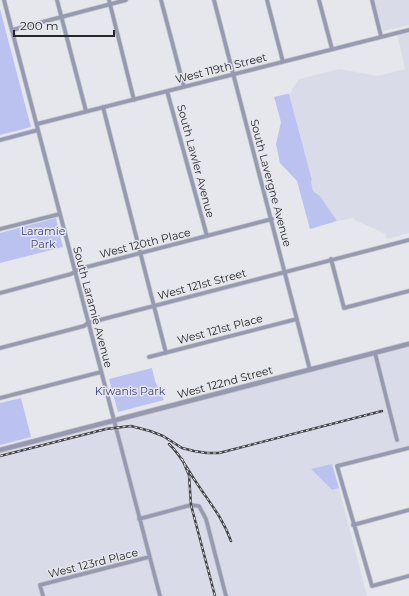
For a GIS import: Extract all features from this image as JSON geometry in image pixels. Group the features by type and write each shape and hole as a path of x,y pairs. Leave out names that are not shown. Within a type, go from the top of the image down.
{"street":[{"name":"South Laramie Avenue","path":"4,0 160,596"},
{"path":"56,0 86,111"},
{"path":"12,30 110,2 126,0"},
{"name":"South Lawler Avenue","path":"161,0 184,87"},
{"name":"South Lavergne Avenue","path":"214,0 310,370"},
{"path":"267,0 283,62"},
{"path":"319,0 332,49"},
{"path":"372,0 381,36"},
{"path":"110,2 134,100"},
{"name":"West 119th Street","path":"37,124 409,30"},
{"name":"South Lawler Avenue","path":"167,91 207,236"},
{"path":"103,107 166,353"},
{"path":"0,140 38,130"},
{"path":"0,230 60,214"},
{"name":"West 120th Place","path":"0,293 71,274 79,269 272,220"},
{"name":"West 121st Street","path":"0,348 84,326 88,323 409,240"},
{"path":"331,260 344,308 409,291"},
{"name":"West 121st Place","path":"148,357 297,319"},
{"name":"West 122nd Street","path":"0,450 409,344"},
{"path":"375,353 397,440"},
{"path":"0,398 101,372"},
{"path":"409,448 337,466 372,586 409,576"},
{"path":"139,519 191,505 199,506 206,519 226,596"},
{"path":"353,525 409,510"},
{"name":"West 123rd Place","path":"43,596 40,585 149,557"}],"shaded area":[{"path":"374,0 409,0 409,25 383,31"},
{"path":"409,32 409,233 387,239 386,234 355,220 354,218 337,221 320,196 313,191 312,179 289,94 299,79 339,69 378,76 405,69 397,34"},
{"path":"409,347 409,445 312,470 332,490 339,488 367,596 0,596 0,452"}],"green space":[{"path":"0,9 31,127 0,135"},
{"path":"289,94 312,180 313,191 320,196 337,221 310,229 297,181 280,163 276,144 281,122 274,97"},
{"name":"Laramie Park","path":"56,218 63,247 0,263 0,233"},
{"name":"Kiwanis Park","path":"152,368 155,381 164,400 118,412 109,379"},
{"path":"21,398 31,437 0,445 0,403"},
{"path":"332,464 339,488 332,490 311,469"}],"railway":[{"path":"0,456 106,429 131,426 163,436 182,448 207,453 219,453 382,411"},
{"path":"169,444 180,457 215,510 231,541"},
{"path":"182,459 189,475 191,505 215,596"}]}
